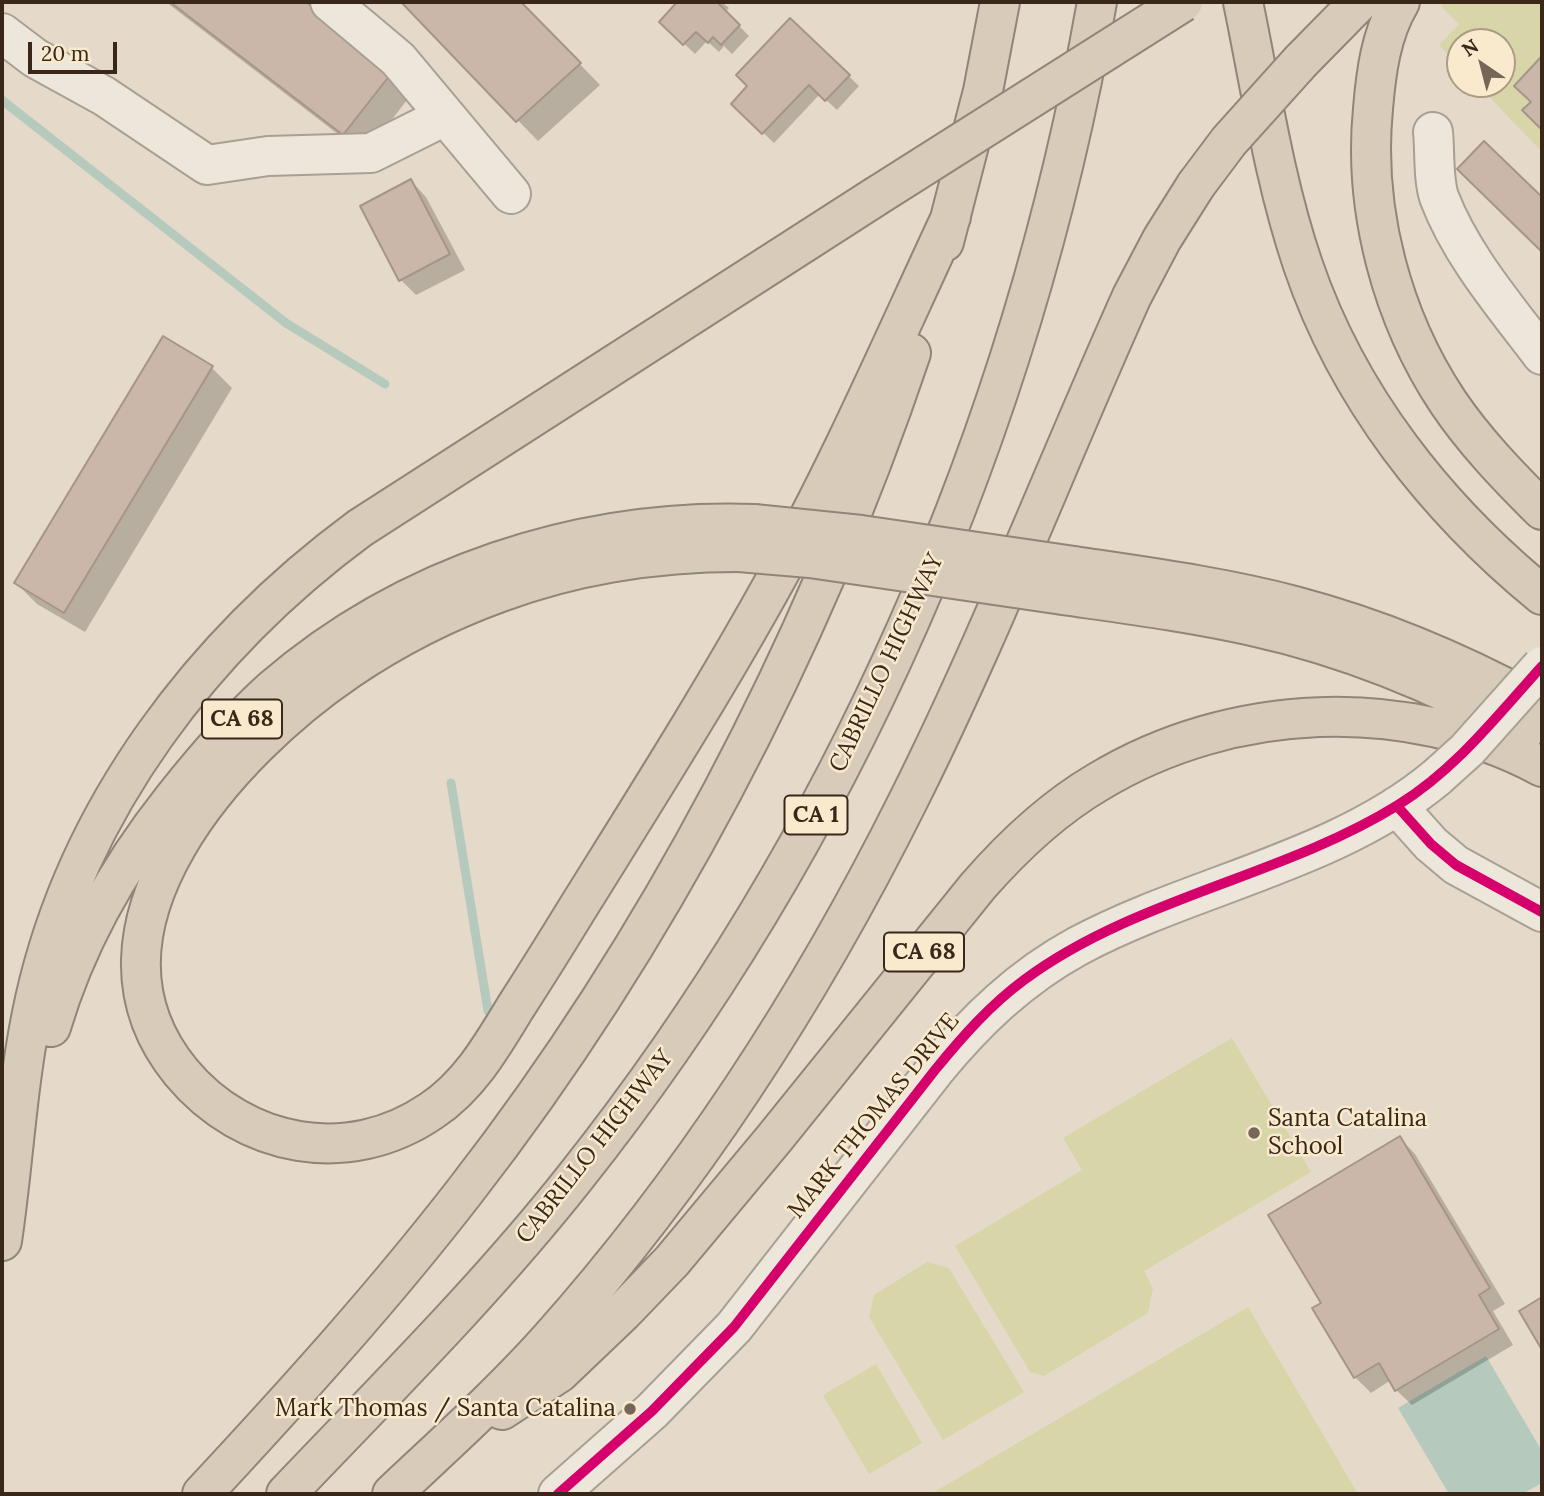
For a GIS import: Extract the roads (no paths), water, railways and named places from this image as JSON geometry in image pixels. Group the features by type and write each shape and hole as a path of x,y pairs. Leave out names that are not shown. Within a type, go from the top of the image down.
{"highway":[{"path":"202,1494 345,1338 468,1188 579,1030 681,864 771,696 851,518 915,341 951,218 983,91 1000,2"},
{"name":"CABRILLO HIGHWAY","path":"286,1494 444,1328 572,1183 689,1025 795,854 852,744 909,622 936,561 981,441 1020,322 1054,199 1071,134 1097,2"},
{"path":"4,1230 29,1023 55,928 85,856 112,804 147,747 189,688 238,633 292,581 360,528 1183,2"},
{"path":"1243,2 1285,201 1304,266 1328,328 1364,393 1409,460 1468,528 1542,595"},
{"path":"433,1455 547,1342 631,1243 708,1137 781,1028 878,860 937,744 1132,296 1162,239 1196,185 1229,141 1359,2"},
{"path":"1400,2 1383,43 1372,122 1374,194 1388,269 1413,339 1446,400 1487,453 1542,510"},
{"path":"746,538 681,553 622,560 558,574 496,594 436,620 365,659 310,699 267,737 225,781 176,844 148,909 142,953 148,1008 170,1058 198,1090 229,1115 262,1132 331,1144 368,1140 401,1128 437,1107 467,1080 504,1027 715,685 772,587 835,466 951,218"},
{"name":"CA 68","path":"4,1230 33,1091 67,979 92,925 121,874 167,807 223,740 273,690 328,648 392,608 452,580 518,555 581,538 647,527 713,522 746,538 849,533 1068,580 1195,585 1260,597 1325,614 1390,636 1449,660 1542,707"},
{"path":"1068,580 1317,643 1437,687 1542,742"},
{"name":"CA 68","path":"392,1494 433,1455 559,1373 623,1312 714,1212 985,878 1046,818 1098,782 1126,766 1187,741 1248,725 1312,717 1371,718 1427,726 1484,742 1542,767"}],"street":[{"path":"330,2 398,59 511,194"},
{"path":"2,33 36,58 104,96 207,165 268,156 371,153 445,116"},
{"path":"1433,132 1438,194 1459,237 1499,299 1542,355"},
{"name":"MARK THOMAS DRIVE","path":"580,1488 734,1327 935,1070 999,1000 1025,979 1079,946 1166,907 1327,843 1397,806 1437,777 1467,750 1542,666"},
{"path":"1397,806 1431,844 1456,865 1542,912"}],"waterway":[{"path":"2,100 286,323 385,384"},
{"path":"451,783 488,1011"}],"place":[{"name":"Santa Catalina School","path":"1254,1133"},
{"name":"Mark Thomas / Santa Catalina","path":"630,1409"}]}
